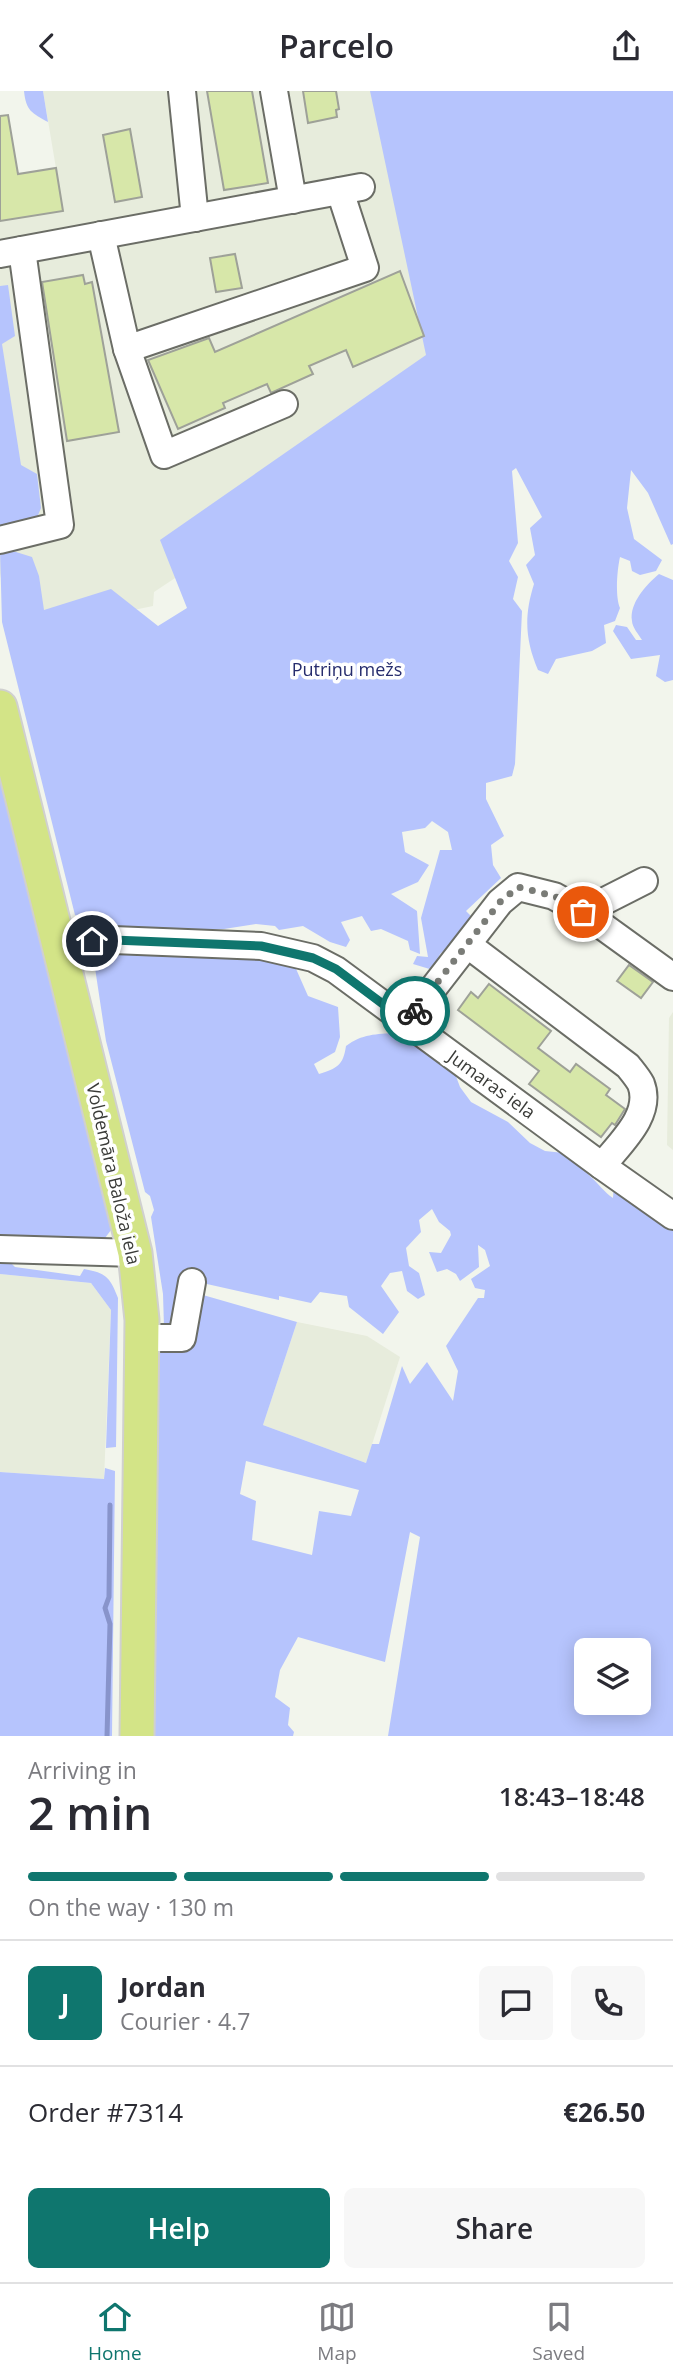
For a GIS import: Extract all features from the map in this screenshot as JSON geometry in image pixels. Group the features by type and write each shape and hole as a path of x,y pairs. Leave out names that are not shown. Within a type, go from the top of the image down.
{"main road":[{"name":"Voldemāra Baloža iela","path":"0,707 135,1253 142,1320 136,1736"}],"street":[{"path":"182,91 195,218"},
{"path":"274,91 293,200"},
{"path":"0,540 60,524 11,252 351,189 365,268 127,349"},
{"path":"101,235 127,349 164,455 284,404"},
{"path":"583,912 645,881"},
{"path":"407,1022 500,902 518,887 554,896 583,912 673,977"},
{"name":"Jumaras iela","path":"58,947 113,940 261,946 313,958 336,969 673,1216"},
{"path":"468,945 628,1066 641,1084 644,1100 642,1111 602,1166"},
{"path":"0,1249 135,1253"},
{"path":"141,1338 183,1338 192,1282"}],"shaded area":[{"path":"43,91 374,91 468,384 154,592 153,606 119,613 18,672 0,573 0,221 63,210"},
{"path":"673,1012 673,1150 667,1145 669,1018"},
{"path":"0,1274 91,1283 111,1310 104,1479 0,1472"},
{"path":"297,1322 367,1336 400,1357 366,1463 263,1425"}],"green space":[{"path":"24,91 43,91 48,122 31,111"},
{"name":"Putriņu mežs","path":"370,91 673,91 673,544 671,545 648,493 631,470 627,508 634,539 662,560 656,571 640,575 632,571 630,561 620,557 617,597 620,608 615,621 604,625 606,643 592,651 556,659 548,674 538,670 528,638 527,617 534,584 526,565 535,555 530,528 542,517 516,468 512,471 518,543 509,561 518,577 513,599 522,611 515,764 512,776 486,783 486,799 504,836 491,845 493,865 501,878 466,911 477,922 440,954 433,970 413,964 417,956 428,957 421,918 440,850 452,850 448,832 432,821 425,828 402,832 405,852 429,865 418,882 391,894 417,911 420,954 410,950 408,941 381,929 371,931 362,916 341,922 350,940 346,947 330,942 303,926 279,930 275,926 256,924 224,929 117,931 75,915 2,622 0,550 32,557 39,576 44,610 111,589 158,626 187,608 160,540 426,355"},
{"path":"8,285 15,336 2,344 21,465 37,474 41,508 36,520 0,528 0,286"},
{"path":"659,574 673,580 673,680 665,682 656,676 660,655 631,659 613,631 616,625 627,627 636,640 642,640 632,623 633,607 644,589"},
{"path":"0,762 117,1222 105,1238 91,1244 0,1239"},
{"path":"102,953 237,954 293,962 308,996 338,1007 340,1037 335,1052 314,1064 319,1074 338,1065 346,1046 352,1042 369,1035 396,1033 411,1045 432,1050 454,1071 460,1087 471,1102 508,1122 530,1143 545,1151 564,1153 613,1198 614,1183 673,1217 673,1736 388,1736 420,1537 410,1532 385,1662 298,1637 280,1670 275,1697 290,1708 288,1725 294,1732 293,1736 150,1736 152,1356 162,1343 191,1347 203,1295 297,1322 263,1425 366,1463 372,1444 379,1444 402,1366 410,1384 427,1362 453,1401 458,1371 446,1346 478,1298 484,1298 485,1290 475,1288 471,1279 490,1266 485,1250 478,1245 479,1267 460,1281 456,1274 447,1269 437,1272 429,1252 441,1253 451,1235 432,1209 419,1220 421,1232 406,1248 409,1266 419,1273 425,1295 418,1299 407,1291 402,1271 390,1273 381,1286 399,1312 383,1334 349,1307 347,1296 320,1292 311,1303 279,1296 279,1300 189,1280 179,1315 164,1327 163,1294 151,1217 154,1210 150,1196 145,1192 106,1041 95,968 103,963","holes":["246,1461 359,1490 351,1516 319,1511 312,1555 252,1540 256,1501 240,1494"]},
{"path":"0,1258 6,1258 15,1267 80,1276 84,1269 102,1274 112,1285 118,1298 116,1447 106,1448 111,1310 91,1283 0,1274"},
{"path":"105,1468 115,1471 112,1736 0,1736 0,1472 104,1479"}],"building":[{"path":"207,91 252,91 268,183 224,190"},
{"path":"303,91 336,91 339,109 336,110 337,117 308,123"},
{"path":"8,115 18,174 56,168 63,211 0,221 0,116"},
{"path":"130,129 142,197 115,202 103,135"},
{"path":"235,254 242,288 216,292 210,258"},
{"path":"400,271 424,336 353,367 346,350 309,366 313,374 271,393 267,384 223,403 225,408 178,429 148,360 209,338 215,352"},
{"path":"83,275 85,284 92,282 119,432 67,441 42,282"},
{"path":"629,965 653,982 641,998 617,981"},
{"path":"489,984 551,1031 538,1048 570,1072 576,1064 610,1089 606,1095 625,1109 615,1125 612,1123 601,1137 529,1084 539,1071 458,1010 471,992 478,998"}],"waterway":[{"path":"107,1736 110,1624 105,1608 109,1597 110,1505"}],"way so far":[{"path":"415,1011 500,902 518,887 554,896 583,912"}],"route":[{"path":"92,941 194,942 261,946 295,953 336,969 407,1022 415,1011"}]}
